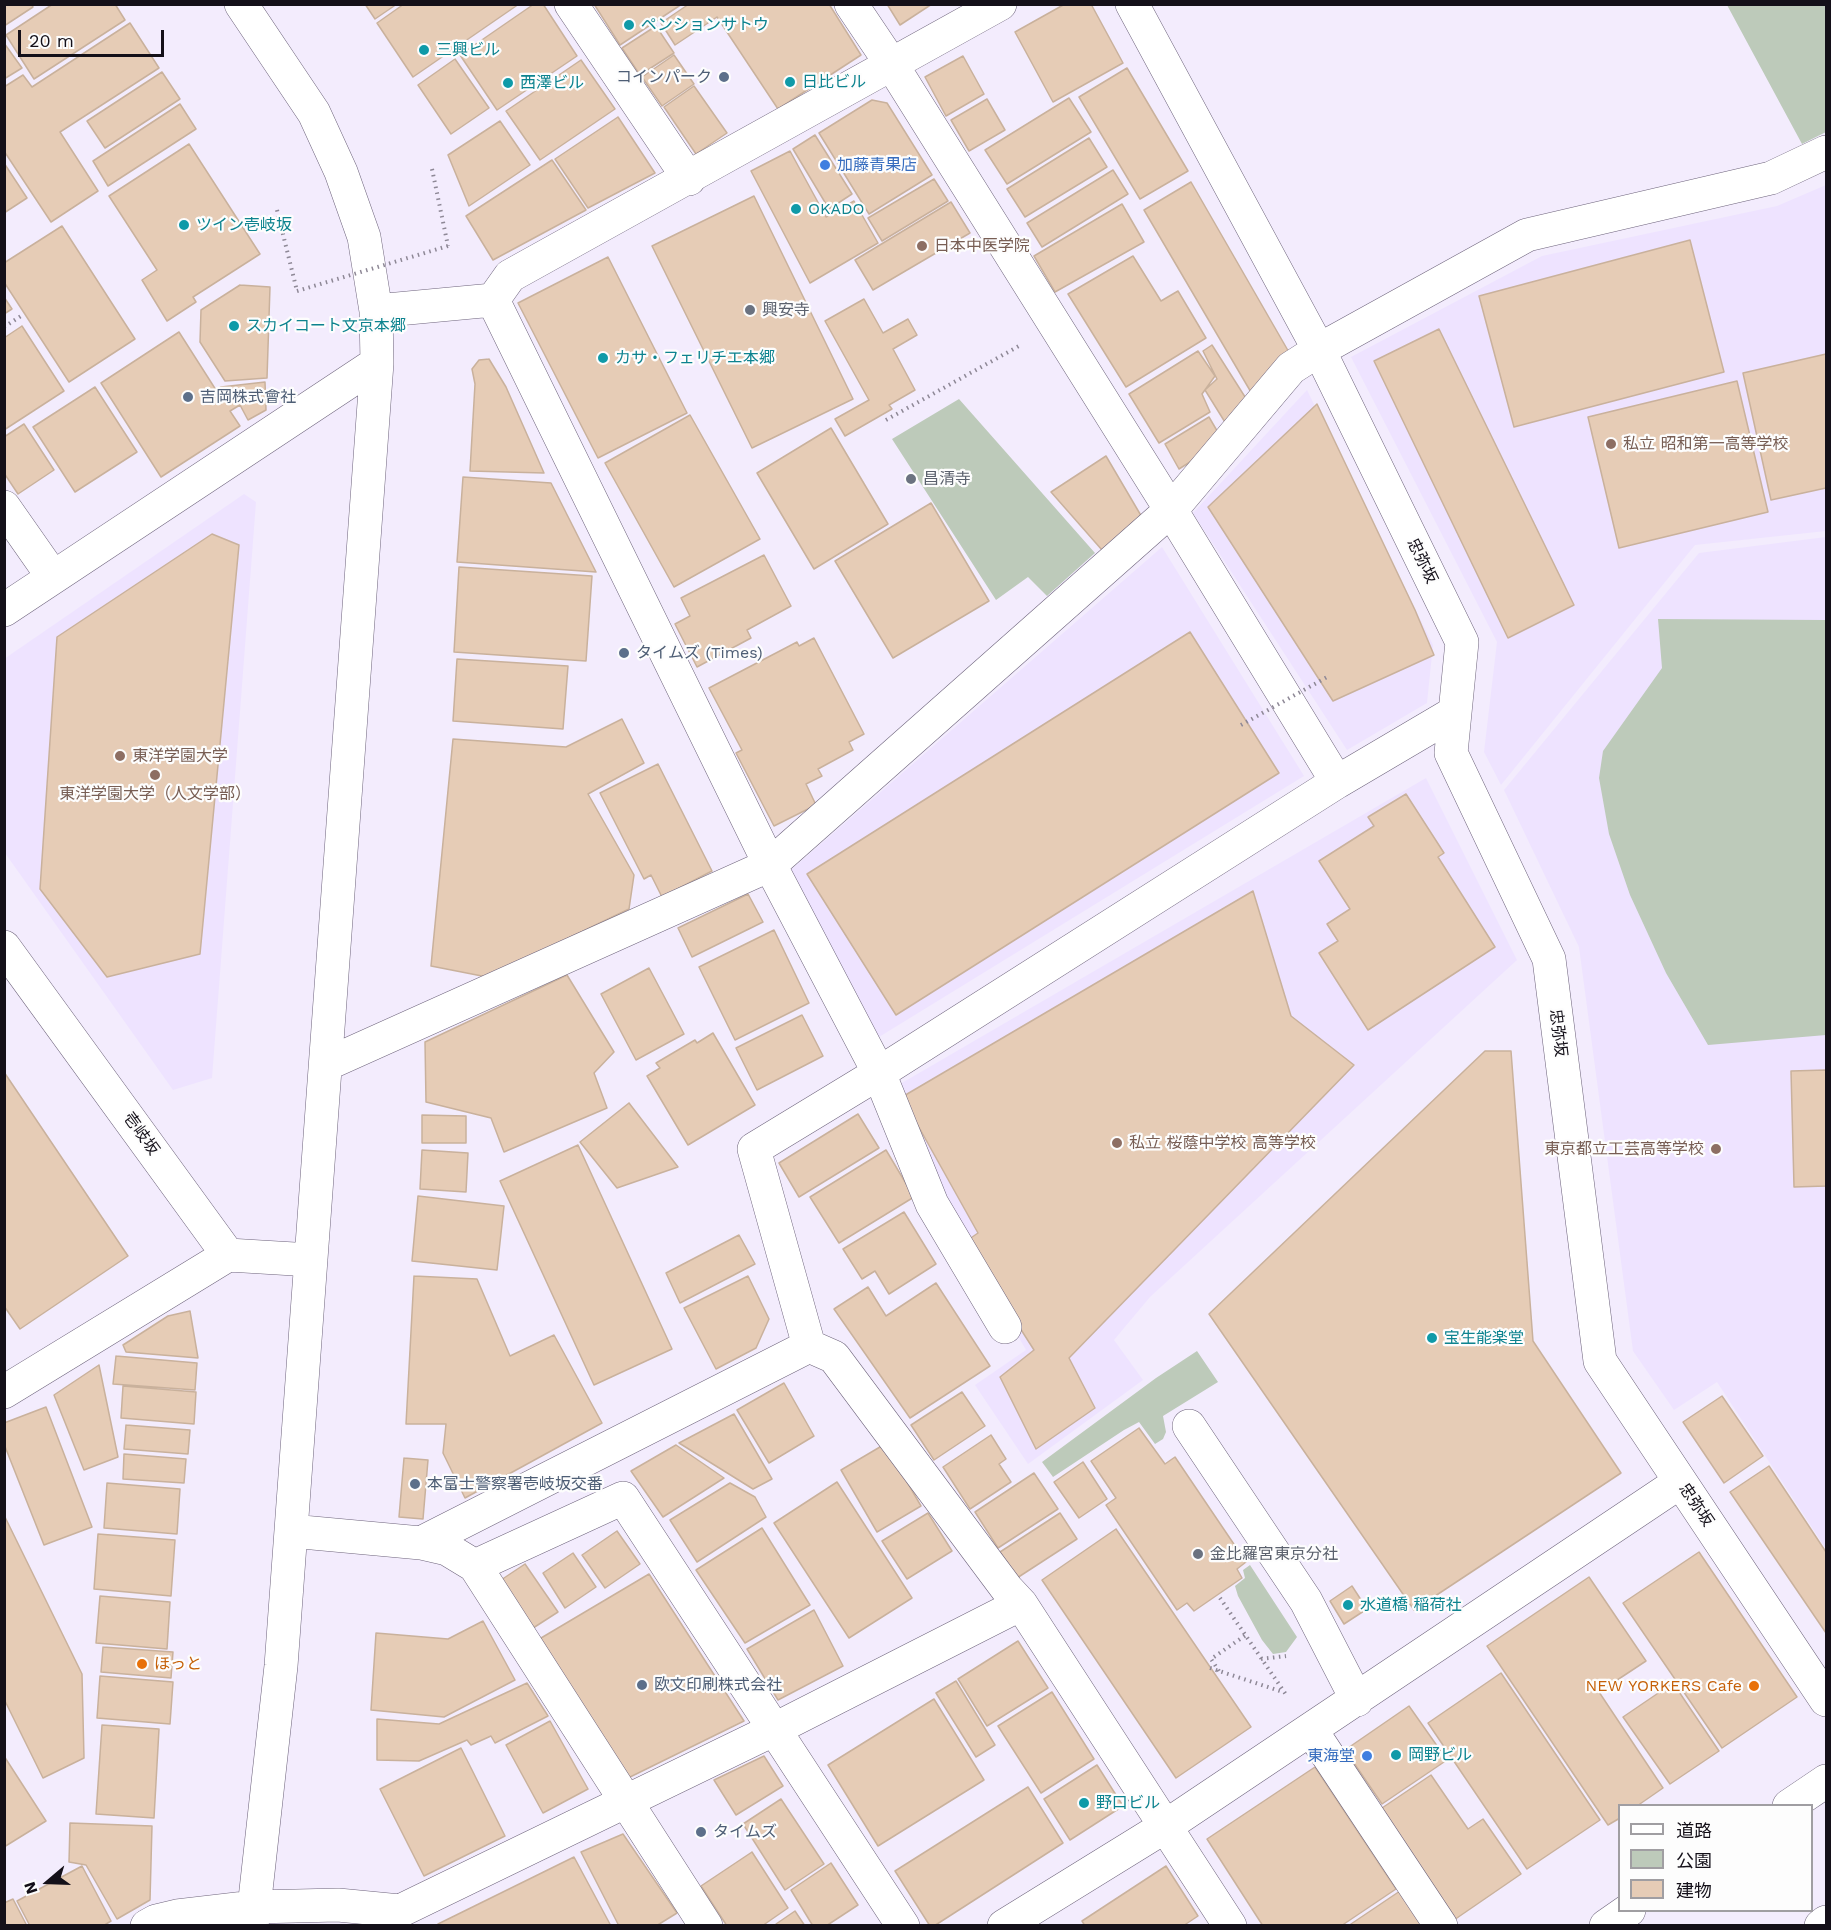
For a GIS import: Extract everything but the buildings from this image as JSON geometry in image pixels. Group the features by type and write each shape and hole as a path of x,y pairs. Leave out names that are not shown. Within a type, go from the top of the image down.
{"street":[{"path":"241,4 314,113 341,172 364,237 376,311 377,363 281,1666 253,1916"},
{"path":"571,4 689,179"},
{"path":"851,4 892,65 1171,510 1337,782"},
{"path":"376,311 493,300 510,276 689,179 1000,4"},
{"name":"忠弥坂","path":"1132,4 1318,350 1462,642 1451,753 1549,959 1600,1361 1827,1700"},
{"path":"327,1064 770,865 1171,510 1291,368 1318,350 1527,235 1771,178 1827,152"},
{"path":"493,300 770,865 879,1073 932,1204 1005,1328"},
{"path":"4,610 377,363"},
{"path":"4,507 53,577"},
{"path":"809,1346 753,1149 879,1073 1337,782 1454,712"},
{"name":"壱岐坂","path":"4,947 228,1255"},
{"path":"4,1392 228,1255 311,1260"},
{"path":"421,1542 809,1346"},
{"path":"809,1346 834,1357 1007,1589 1021,1604 1230,1926"},
{"path":"1189,1426 1306,1601 1357,1700"},
{"path":"1005,1926 1166,1826 1680,1482"},
{"path":"475,1566 623,1498 903,1926"},
{"path":"291,1531 421,1542 447,1550 475,1566 706,1926"},
{"path":"147,1926 156,1921 177,1916 253,1916 338,1905 403,1918 626,1802 776,1729 1021,1604"},
{"path":"1311,1730 1441,1926"},
{"path":"1792,1804 1827,1781"},
{"path":"1606,1926 1627,1912"},
{"path":"1821,1926 1827,1922"}],"path":[{"path":"277,210 297,291 448,246 432,169"},
{"path":"4,327 21,316"},
{"path":"886,420 1055,325"},
{"path":"1241,724 1329,676"},
{"path":"1220,1598 1291,1702"},
{"path":"1219,1671 1211,1659 1246,1635"},
{"path":"1210,1668 1284,1692"}],"shaded area":[{"name":"私立 昭和第一高等学校","path":"1826,185 1826,531 1695,545 1501,785 1484,752 1497,642 1351,357 1542,256 1777,206"},
{"path":"1307,390 1433,645 1427,703 1347,750 1193,513"},
{"name":"東洋学園大学","path":"244,494 256,502 212,1078 173,1090 5,853 4,659"},
{"name":"東京都立工芸高等学校","path":"1826,537 1826,1549 1717,1382 1674,1410 1633,1351 1579,947 1504,790 1699,553"},
{"path":"1162,547 1304,776 879,1037 791,870"},
{"name":"私立 桜蔭中学校 高等学校","path":"1426,778 1517,960 1150,1297 1114,1340 1143,1380 1028,1464 975,1385 1026,1350 940,1199 895,1087"}],"green space":[{"path":"1727,5 1826,5 1826,132 1802,144"},
{"path":"959,399 1095,553 1047,596 1028,577 996,600 892,439"},
{"path":"1658,619 1826,620 1826,1035 1708,1045 1666,973 1630,895 1609,834 1599,778 1603,751 1662,668"},
{"path":"1197,1351 1218,1382 1163,1416 1166,1432 1163,1439 1155,1444 1139,1422 1053,1477 1042,1462 1156,1378"},
{"path":"1250,1565 1297,1637 1286,1652 1273,1654 1262,1640 1238,1596 1235,1586 1245,1578 1243,1570"}],"place":[{"name":"ペンションサトウ","path":"629,25"},
{"name":"三興ビル","path":"424,50"},
{"name":"コインパーク","path":"724,77"},
{"name":"日比ビル","path":"790,82"},
{"name":"西澤ビル","path":"508,83"},
{"name":"加藤青果店","path":"825,165"},
{"name":"OKADO","path":"796,209"},
{"name":"ツイン壱岐坂","path":"184,225"},
{"name":"日本中医学院","path":"922,246"},
{"name":"興安寺","path":"750,310"},
{"name":"スカイコート文京本郷","path":"234,326"},
{"name":"カサ・フェリチエ本郷","path":"603,358"},
{"name":"吉岡株式會社","path":"188,397"},
{"name":"私立 昭和第一高等学校","path":"1611,444"},
{"name":"昌清寺","path":"911,479"},
{"name":"タイムズ (Times)","path":"624,653"},
{"name":"東洋学園大学","path":"120,756"},
{"name":"東洋学園大学（人文学部）","path":"155,775"},
{"name":"私立 桜蔭中学校 高等学校","path":"1117,1143"},
{"name":"東京都立工芸高等学校","path":"1716,1149"},
{"name":"宝生能楽堂","path":"1432,1338"},
{"name":"本富士警察署壱岐坂交番","path":"415,1484"},
{"name":"金比羅宮東京分社","path":"1198,1554"},
{"name":"水道橋 稲荷社","path":"1348,1605"},
{"name":"ほっと","path":"142,1664"},
{"name":"欧文印刷株式会社","path":"642,1685"},
{"name":"NEW YORKERS Cafe","path":"1754,1686"},
{"name":"岡野ビル","path":"1396,1755"},
{"name":"東海堂","path":"1367,1756"},
{"name":"野口ビル","path":"1084,1803"},
{"name":"タイムズ","path":"701,1832"}]}
